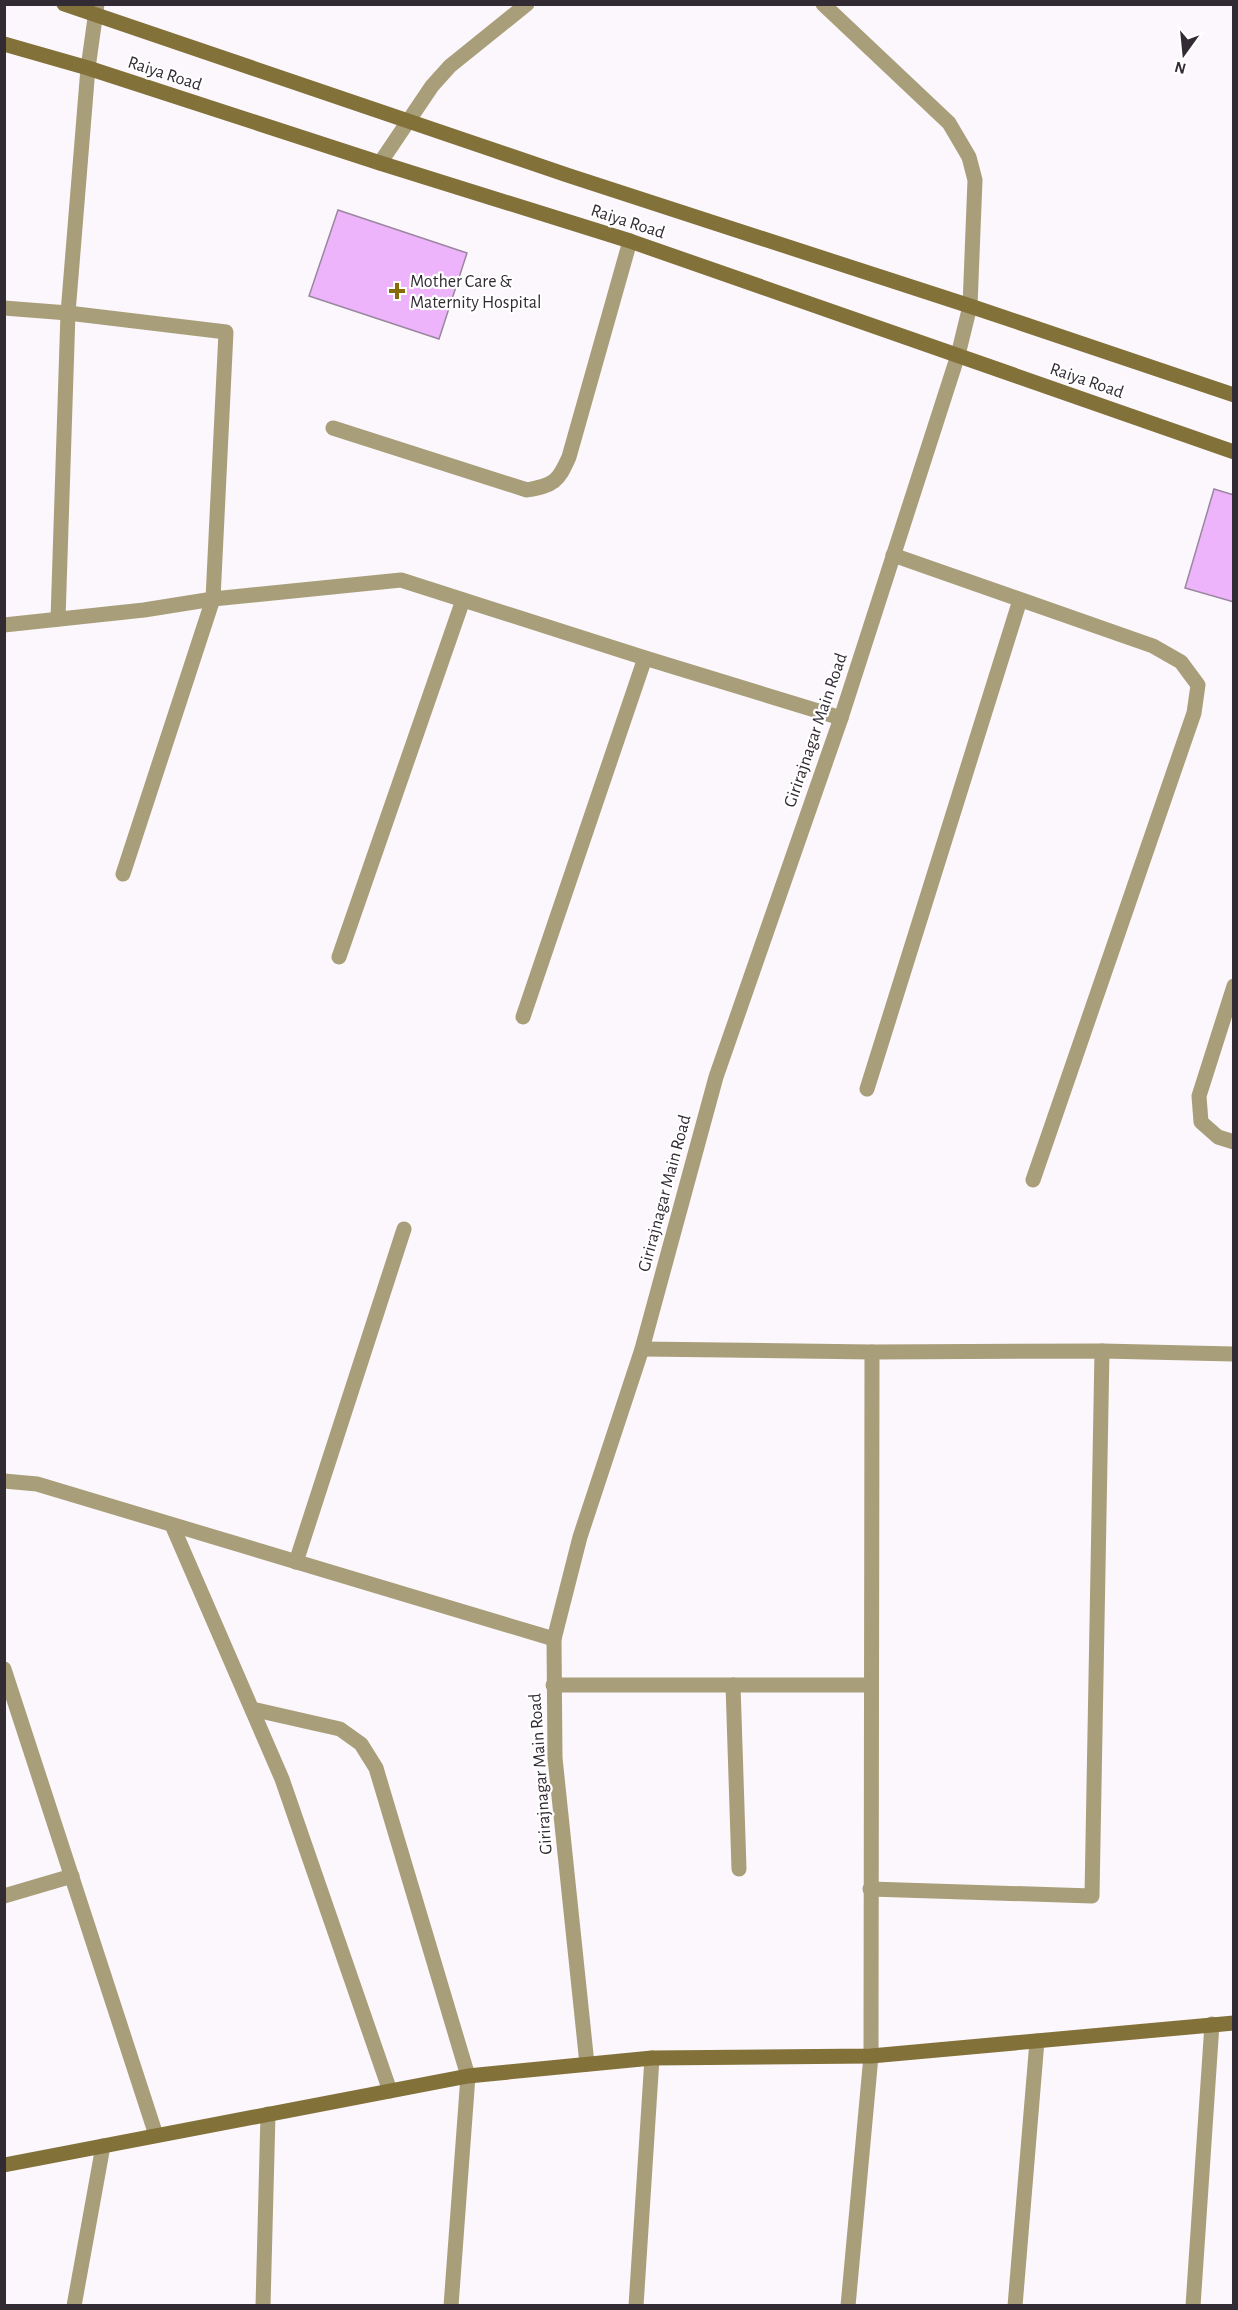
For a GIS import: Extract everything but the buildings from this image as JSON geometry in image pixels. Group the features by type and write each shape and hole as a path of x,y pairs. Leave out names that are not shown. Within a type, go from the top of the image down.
{"street":[{"name":"Raiya Road","path":"64,4 97,9 567,175 970,306 1233,395"},
{"path":"380,163 432,86 450,66 527,4"},
{"name":"Girirajnagar Main Road","path":"587,2064 555,1758 554,1639 580,1537 642,1349 716,1077 841,718 958,355 970,306 975,180 969,157 949,123 822,4"},
{"path":"58,619 68,313 88,68 97,9"},
{"name":"Raiya Road","path":"4,44 88,68 630,241 1233,452"},
{"path":"333,428 527,490 548,486 561,476 569,457 630,241"},
{"path":"4,308 68,313 226,332 213,599 123,874"},
{"path":"893,555 1153,646 1181,662 1198,685 1194,713 1033,1180"},
{"path":"4,625 144,610 213,599 401,580 841,718"},
{"path":"339,957 463,600"},
{"path":"867,1089 1020,600"},
{"path":"523,1017 645,658"},
{"path":"1233,987 1199,1096 1201,1122 1218,1137 1233,1142"},
{"path":"296,1562 405,1229"},
{"path":"642,1349 872,1352 1102,1351 1233,1354"},
{"path":"870,1888 1092,1896 1102,1351"},
{"path":"848,2306 871,2056 872,1352"},
{"path":"4,1481 37,1484 554,1639"},
{"path":"172,1525 282,1779 390,2091"},
{"path":"4,1669 156,2135"},
{"path":"553,1685 870,1685"},
{"path":"733,1685 738,1869"},
{"path":"252,1709 340,1729 361,1744 376,1768 468,2076 451,2306"},
{"path":"4,1896 72,1876"},
{"path":"4,2165 468,2076 652,2058 871,2056 1233,2023"},
{"path":"1193,2306 1212,2024"},
{"path":"1016,2306 1037,2041"},
{"path":"636,2306 652,2058"},
{"path":"263,2306 268,2114"},
{"path":"74,2306 103,2146"}],"place":[{"name":"Mother Care & Maternity Hospital","path":"397,291"}]}
